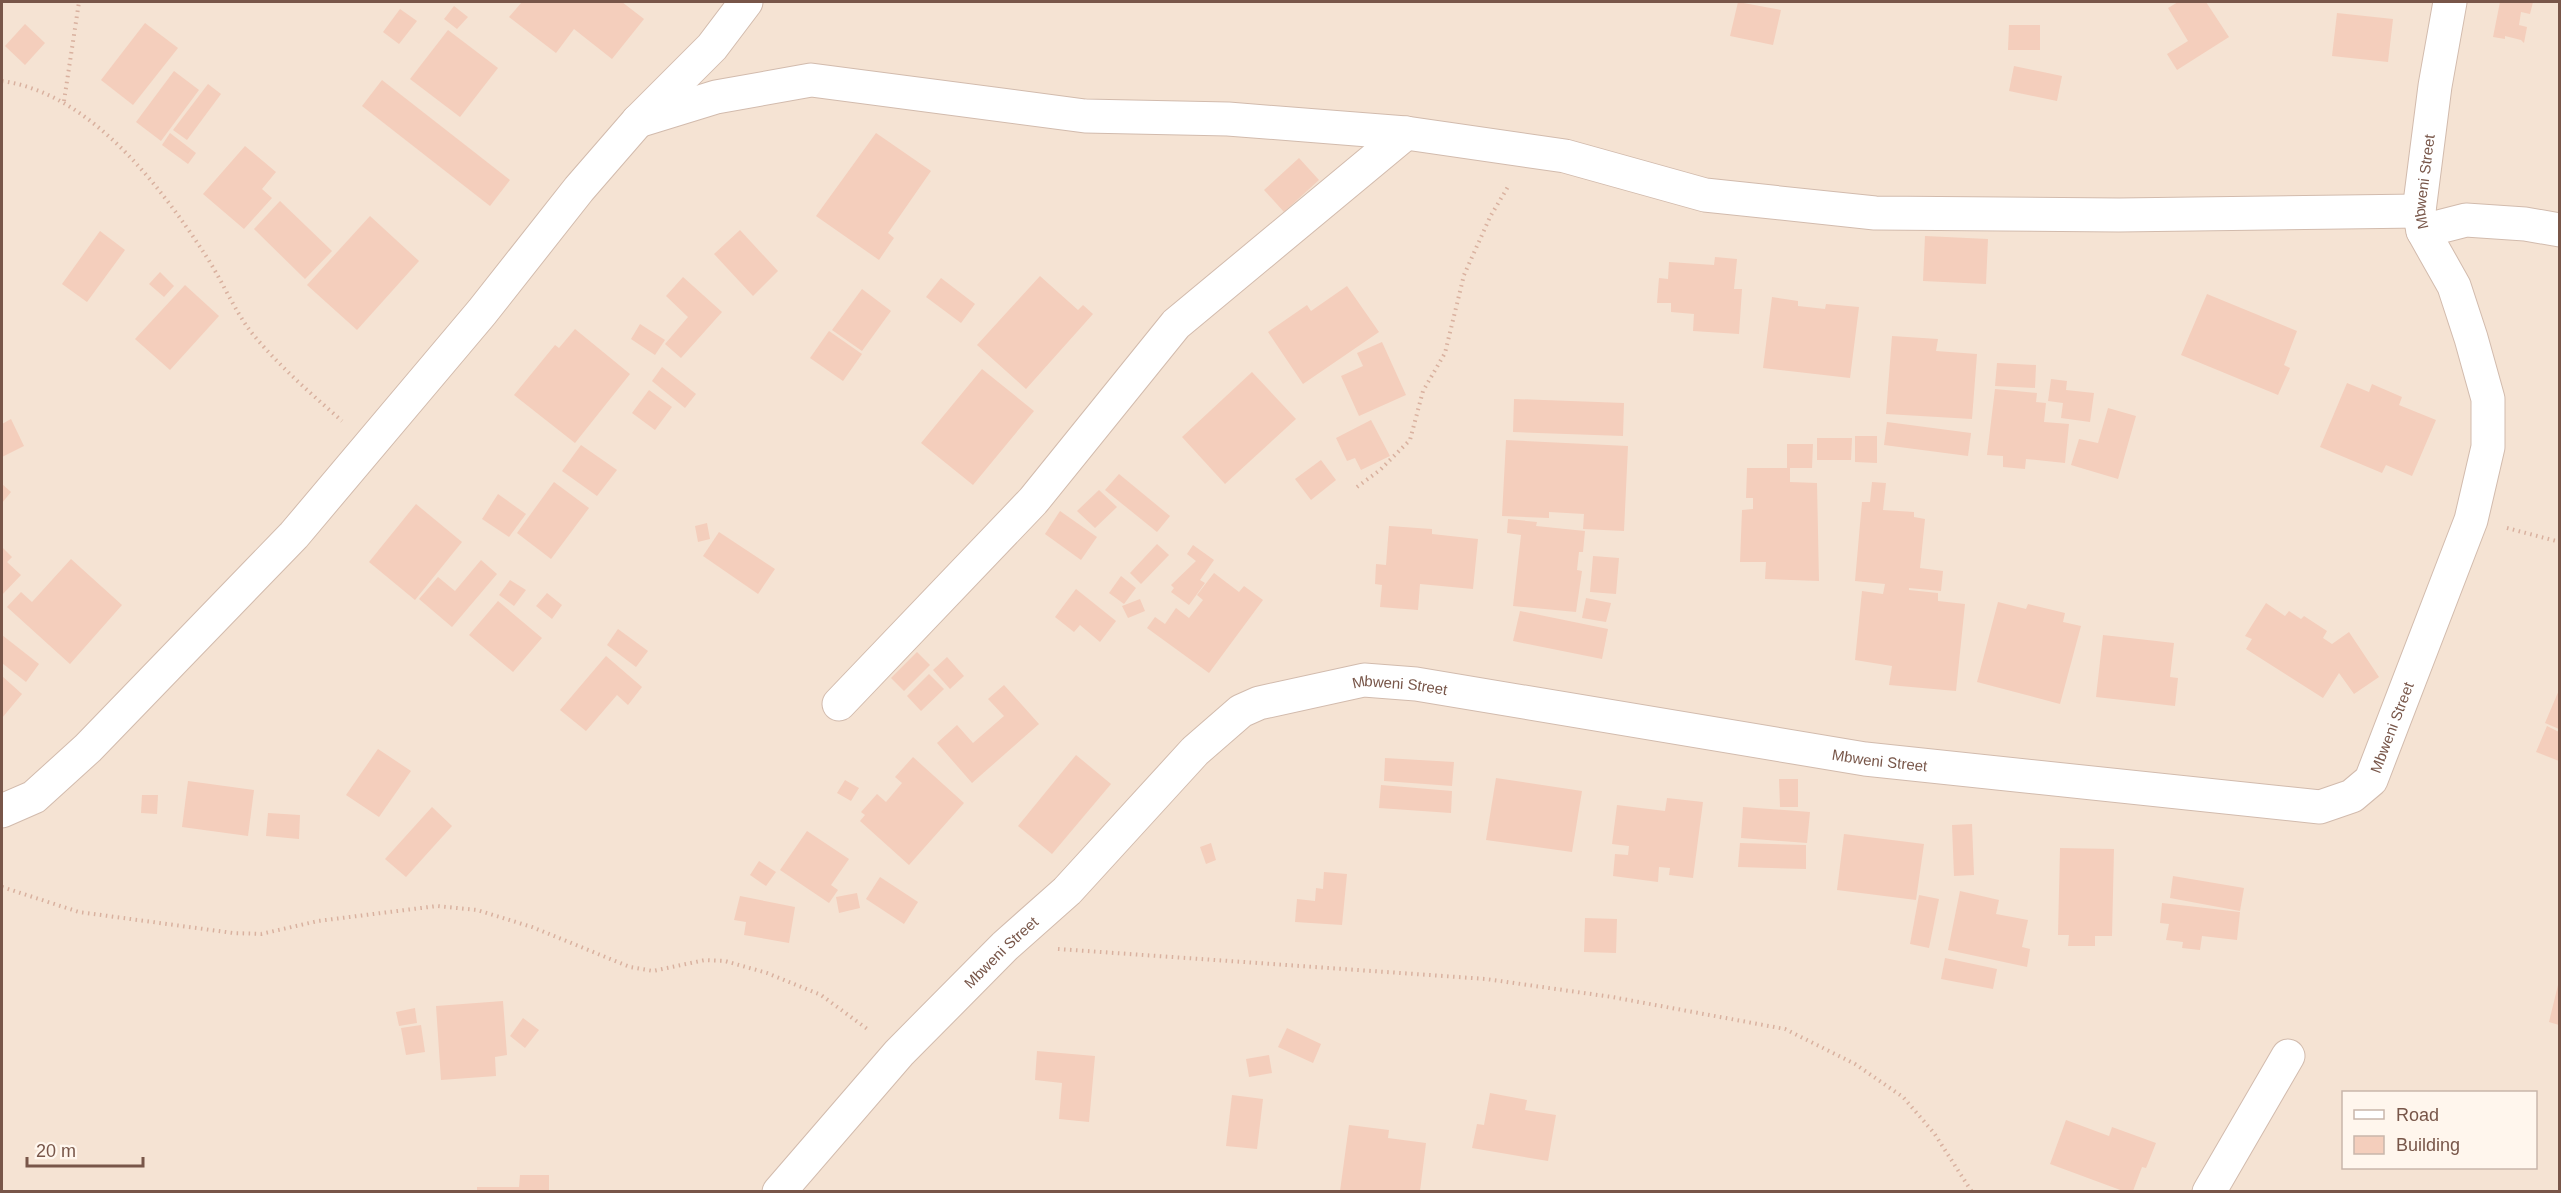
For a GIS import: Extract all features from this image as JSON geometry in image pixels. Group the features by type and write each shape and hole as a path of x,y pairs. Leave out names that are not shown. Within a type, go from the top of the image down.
{"street":[{"path":"2,811 34,797 88,748 294,535 482,312 579,189 638,121 712,48 746,2"},
{"name":"Mbweni Street","path":"779,1191 900,1053 1005,946 1067,891 1195,751 1241,711 1258,703 1364,680 1416,684 1865,759 2320,807 2352,796 2371,780 2471,520 2488,447 2488,399 2454,286 2421,221 2435,86 2450,2"},
{"path":"638,121 716,97 810,80 1085,116 1228,119 1406,133 1565,156 1705,195 1875,213 2466,220 2559,230"},
{"path":"839,704 1034,501 1176,324 1406,133"},
{"path":"2209,1191 2288,1056"}],"path":[{"path":"64,101 79,2"},
{"path":"2,81 36,88 64,101 90,120 139,166 203,252 250,330 296,382 370,445"},
{"path":"1357,487 1380,470 1410,440 1423,391 1445,353 1464,275 1490,217 1531,151"},
{"path":"2471,520 2559,542"},
{"path":"2,887 80,912 233,933 261,934 318,921 437,906 477,910 532,927 630,967 653,971 705,960 725,962 767,973 820,995 900,1053"},
{"path":"1005,946 1486,979 1612,997 1785,1029 1855,1064 1903,1097 1934,1133 1972,1191"}],"shaded area":[{"path":"2,2 2559,2 2559,1191 2,1192"}],"building":[{"path":"522,2 622,2 644,19 612,59 574,29 556,53 509,17"},
{"path":"1738,2 1781,10 1773,45 1730,36"},
{"path":"2178,2 2206,2 2229,37 2177,70 2167,54 2188,41 2168,8"},
{"path":"2500,2 2533,2 2530,14 2521,12 2519,25 2527,27 2524,43 2505,36 2505,39 2493,37"},
{"path":"454,6 468,17 457,29 444,19"},
{"path":"400,9 417,21 399,44 383,32"},
{"path":"2337,13 2393,19 2388,62 2332,56"},
{"path":"145,23 178,48 133,105 101,80"},
{"path":"25,24 45,43 25,65 5,46"},
{"path":"2009,25 2040,25 2040,50 2008,50"},
{"path":"448,30 498,68 460,117 410,79"},
{"path":"2014,66 2062,76 2057,101 2009,91"},
{"path":"174,71 199,90 161,141 136,122"},
{"path":"382,80 510,180 490,206 362,106"},
{"path":"208,84 221,94 187,140 173,130"},
{"path":"170,133 196,153 188,164 162,145"},
{"path":"876,133 931,171 888,233 894,238 879,260 816,216"},
{"path":"245,146 276,172 262,189 272,198 244,229 203,194"},
{"path":"1299,158 1319,180 1284,212 1264,190"},
{"path":"280,201 332,251 305,279 254,229"},
{"path":"370,216 419,261 357,330 307,285"},
{"path":"740,230 778,271 753,296 714,254"},
{"path":"100,231 125,250 87,302 62,284"},
{"path":"1925,236 1988,239 1986,284 1923,281"},
{"path":"1715,257 1737,259 1734,289 1742,289 1739,334 1693,331 1694,314 1671,312 1671,303 1657,303 1659,278 1668,279 1669,262 1714,265"},
{"path":"160,272 174,286 164,297 149,284"},
{"path":"1040,276 1078,310 1083,305 1093,314 1026,389 977,345"},
{"path":"683,277 722,312 681,358 665,344 688,317 666,296"},
{"path":"941,278 975,304 961,323 926,297"},
{"path":"185,285 219,316 170,370 135,339"},
{"path":"1347,286 1379,332 1303,384 1268,332 1307,305 1311,311"},
{"path":"862,289 891,311 862,351 832,330"},
{"path":"2207,294 2297,331 2284,365 2290,368 2278,395 2181,355"},
{"path":"1772,297 1798,301 1798,306 1825,309 1826,304 1859,307 1850,378 1763,368"},
{"path":"640,324 665,340 655,355 631,339"},
{"path":"575,329 630,374 575,443 514,395 555,345 559,348"},
{"path":"829,331 862,354 843,381 810,358"},
{"path":"1892,336 1938,339 1936,351 1977,354 1972,419 1886,414"},
{"path":"1382,342 1406,395 1359,416 1341,376 1363,366 1357,353"},
{"path":"1997,363 2036,365 2035,388 1995,386"},
{"path":"662,367 696,394 685,408 652,381"},
{"path":"982,369 1034,411 973,485 921,443"},
{"path":"1252,372 1296,419 1225,484 1182,437"},
{"path":"2051,379 2067,381 2066,390 2094,393 2090,422 2061,418 2063,403 2048,401"},
{"path":"2347,383 2369,392 2372,384 2402,397 2399,405 2436,420 2412,476 2386,465 2382,473 2320,447"},
{"path":"1995,389 2037,393 2036,402 2046,403 2044,422 2069,424 2065,463 2026,459 2025,469 2003,467 2003,456 1987,455"},
{"path":"649,390 672,407 655,430 632,413"},
{"path":"1514,399 1624,403 1623,436 1513,432"},
{"path":"2108,408 2136,416 2118,479 2071,465 2079,439 2098,443"},
{"path":"11,419 24,446 2,457 2,424"},
{"path":"1371,420 1390,456 1361,470 1355,458 1347,461 1336,438"},
{"path":"1887,422 1971,433 1968,456 1884,445"},
{"path":"1855,436 1877,436 1877,463 1855,462"},
{"path":"1817,438 1852,438 1851,460 1817,460"},
{"path":"1506,440 1628,446 1624,531 1583,529 1584,514 1549,512 1549,518 1502,516"},
{"path":"1787,444 1813,444 1812,468 1790,468 1790,482 1817,483 1819,581 1765,579 1766,562 1740,562 1742,510 1753,509 1753,498 1746,498 1747,468 1787,468"},
{"path":"581,445 617,470 597,496 562,471"},
{"path":"1321,460 1336,480 1311,500 1295,479"},
{"path":"1119,474 1170,516 1157,532 1105,490"},
{"path":"554,482 589,508 551,559 517,533"},
{"path":"1872,482 1886,483 1883,510 1914,512 1914,517 1925,519 1920,568 1943,571 1941,591 1909,588 1909,590 1938,593 1938,601 1965,604 1956,691 1889,685 1892,666 1855,660 1862,591 1883,594 1885,584 1855,581 1862,502 1870,502"},
{"path":"2,484 11,492 2,503"},
{"path":"1099,490 1117,507 1095,528 1077,511"},
{"path":"498,494 526,514 509,537 482,519"},
{"path":"416,504 462,542 415,600 369,562"},
{"path":"1060,511 1097,537 1081,560 1045,534"},
{"path":"1508,519 1537,522 1536,526 1585,531 1583,552 1579,552 1577,570 1582,571 1576,612 1513,606 1521,535 1507,533"},
{"path":"707,523 710,539 698,542 695,526"},
{"path":"1389,526 1432,529 1432,534 1478,539 1473,589 1420,584 1418,610 1380,607 1382,585 1375,584 1376,564 1386,565"},
{"path":"719,532 775,569 758,594 703,556"},
{"path":"1157,544 1169,555 1141,584 1130,573"},
{"path":"1193,545 1214,560 1200,580 1205,583 1189,605 1171,592 1174,588 1171,585 1196,561 1187,554"},
{"path":"2,547 12,557 7,562 21,575 2,595"},
{"path":"1593,556 1619,558 1616,594 1590,592"},
{"path":"71,559 122,605 70,664 7,607 21,592 32,602"},
{"path":"481,560 497,574 452,627 419,599 438,577 455,591"},
{"path":"1214,573 1239,592 1244,586 1263,600 1209,673 1147,628 1155,617 1165,624 1176,608 1189,618 1203,600 1197,595"},
{"path":"1121,576 1136,588 1124,604 1109,593"},
{"path":"510,580 526,590 514,606 499,595"},
{"path":"1076,589 1116,621 1100,642 1080,625 1074,632 1055,617"},
{"path":"547,593 562,605 552,619 536,606"},
{"path":"1586,598 1611,603 1606,622 1582,618"},
{"path":"1140,599 1145,611 1128,618 1122,606"},
{"path":"498,601 542,638 513,672 469,635"},
{"path":"1998,602 2026,609 2028,604 2065,613 2063,622 2081,626 2060,704 1977,682"},
{"path":"2266,603 2285,616 2289,611 2301,619 2304,616 2327,631 2323,638 2332,644 2349,632 2379,677 2354,694 2339,673 2323,698 2246,649 2252,639 2245,636"},
{"path":"1520,611 1608,629 1602,659 1513,641"},
{"path":"618,629 648,651 636,667 607,645"},
{"path":"2,635 39,664 26,682 2,663"},
{"path":"2103,635 2174,643 2170,677 2178,678 2175,706 2096,697"},
{"path":"917,652 930,665 904,691 891,678"},
{"path":"606,656 642,687 628,705 617,695 586,731 560,710"},
{"path":"947,657 964,676 950,689 933,670"},
{"path":"929,674 944,689 921,711 907,696"},
{"path":"2,676 22,694 2,718"},
{"path":"1004,685 1039,724 972,783 937,743 957,725 973,743 1004,716 988,699"},
{"path":"2559,690 2559,729 2545,723"},
{"path":"2547,726 2559,732 2559,761 2536,752"},
{"path":"378,749 411,771 379,817 346,795"},
{"path":"1076,755 1111,784 1052,854 1018,826"},
{"path":"913,757 964,803 909,865 860,821 865,815 861,812 877,794 886,802 902,783 895,777"},
{"path":"1385,758 1454,762 1452,786 1384,781"},
{"path":"1496,778 1582,791 1572,852 1486,840"},
{"path":"1779,779 1798,779 1798,807 1780,807"},
{"path":"845,780 859,788 851,801 837,793"},
{"path":"188,781 254,790 248,836 182,827"},
{"path":"1381,785 1452,791 1451,813 1379,808"},
{"path":"142,795 158,795 157,814 141,813"},
{"path":"1667,798 1703,802 1693,878 1669,875 1670,868 1659,867 1658,882 1613,876 1615,854 1628,855 1629,846 1612,844 1617,805 1665,811"},
{"path":"432,807 452,826 406,877 385,859"},
{"path":"1743,807 1810,812 1807,843 1741,838"},
{"path":"268,813 300,815 299,839 266,836"},
{"path":"1972,824 1974,875 1954,876 1952,825"},
{"path":"807,831 849,859 831,885 838,890 829,903 780,870"},
{"path":"1844,834 1924,844 1916,900 1837,890"},
{"path":"1211,843 1216,860 1206,864 1200,847"},
{"path":"1740,843 1806,845 1806,869 1738,867"},
{"path":"2060,848 2114,849 2112,936 2095,936 2095,946 2068,946 2069,935 2058,935"},
{"path":"759,861 776,872 766,886 750,875"},
{"path":"1324,872 1347,874 1342,925 1295,922 1297,899 1315,901 1316,888 1323,889"},
{"path":"2173,876 2244,888 2240,911 2170,898"},
{"path":"880,877 918,902 904,924 866,899"},
{"path":"1960,891 1999,900 1996,914 2028,920 2022,947 2030,949 2027,967 1948,950"},
{"path":"857,893 860,908 839,913 836,897"},
{"path":"1919,895 1939,899 1929,948 1910,944"},
{"path":"740,896 795,907 789,943 744,935 746,922 734,920"},
{"path":"2162,903 2240,912 2237,940 2202,936 2200,950 2182,948 2183,942 2166,940 2169,924 2160,923"},
{"path":"1585,918 1617,919 1616,953 1584,952"},
{"path":"1945,958 1997,969 1993,989 1941,979"},
{"path":"2559,981 2559,1025 2549,1022"},
{"path":"503,1001 507,1055 495,1057 496,1076 441,1080 436,1006"},
{"path":"415,1008 417,1023 399,1026 396,1012"},
{"path":"523,1018 539,1030 525,1048 510,1036"},
{"path":"421,1025 425,1052 406,1055 401,1028"},
{"path":"1287,1028 1321,1044 1313,1063 1278,1047"},
{"path":"1037,1051 1095,1056 1089,1122 1059,1119 1062,1083 1035,1080"},
{"path":"1269,1055 1272,1073 1249,1077 1246,1059"},
{"path":"1490,1093 1527,1100 1525,1110 1556,1115 1548,1161 1472,1148 1477,1124 1484,1125"},
{"path":"1232,1095 1263,1099 1257,1149 1226,1146"},
{"path":"2066,1120 2109,1136 2112,1127 2156,1143 2146,1168 2142,1167 2133,1191 2123,1191 2050,1164"},
{"path":"1349,1125 1389,1130 1388,1138 1426,1143 1420,1191 1340,1191"},
{"path":"520,1175 549,1175 549,1191 477,1191 477,1187 519,1187"}]}
